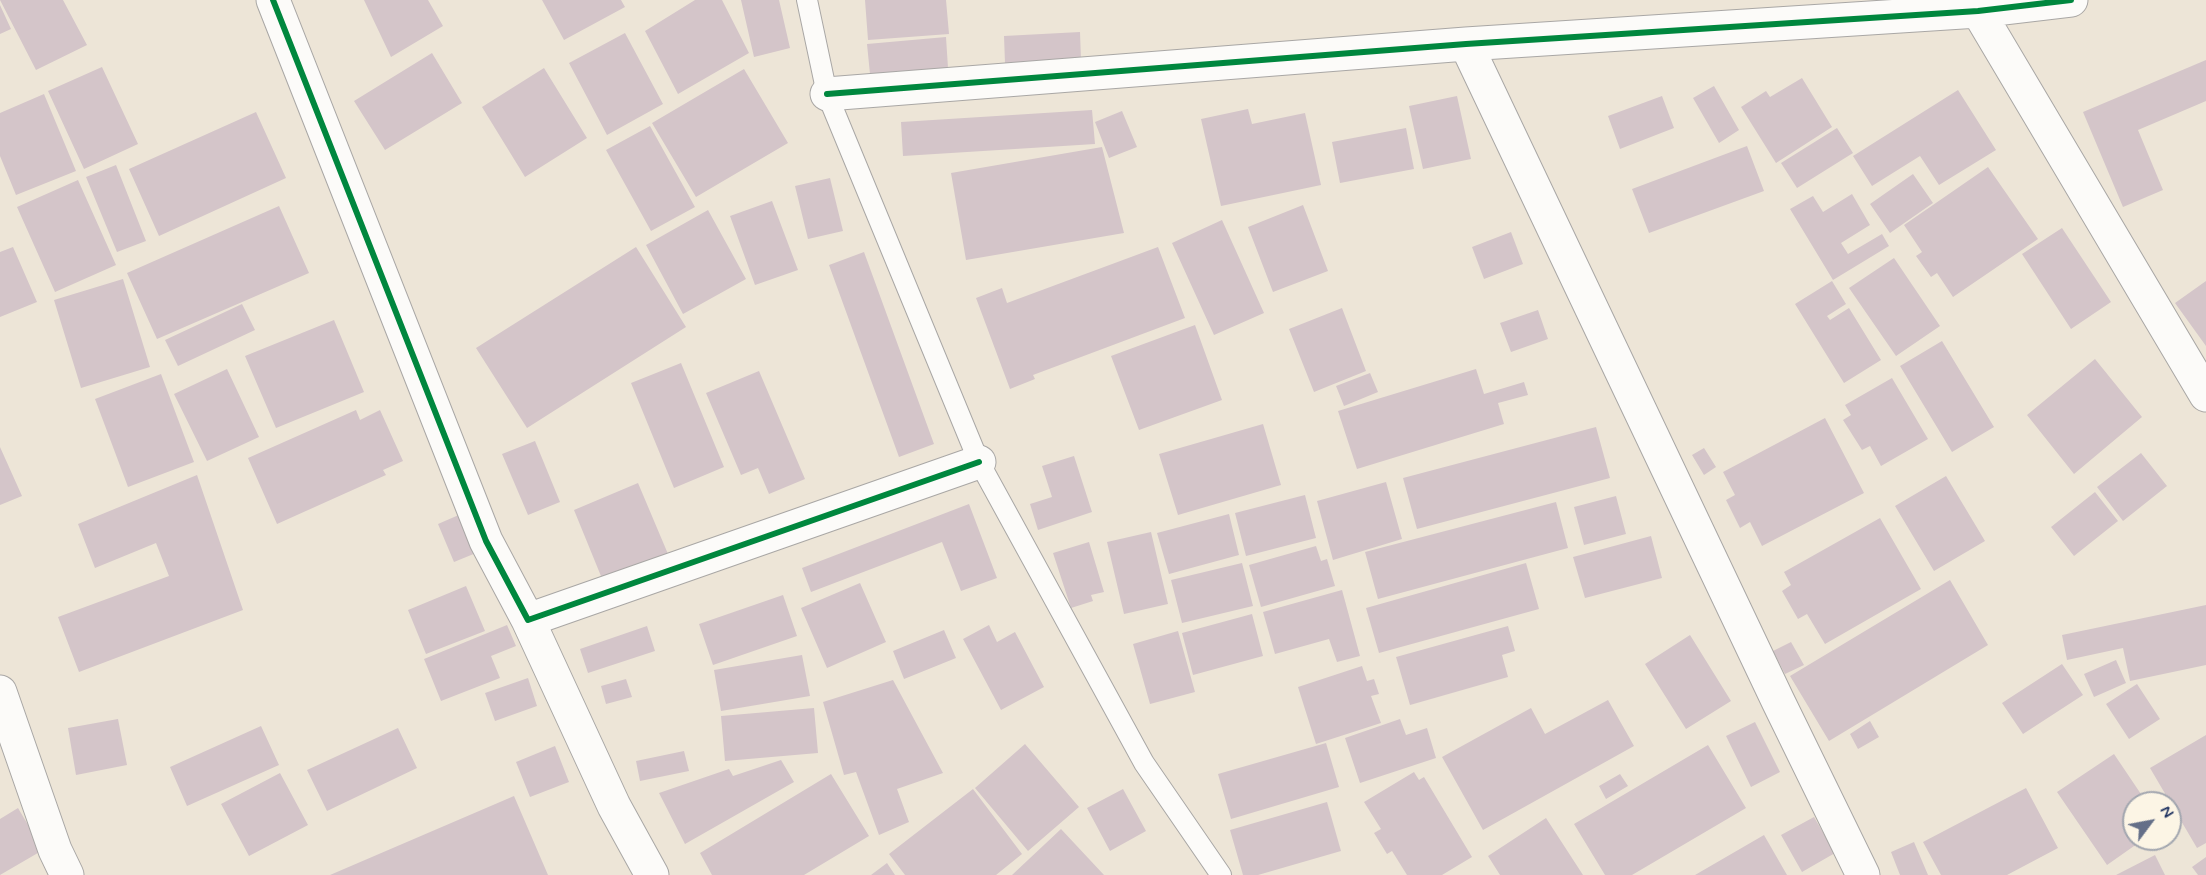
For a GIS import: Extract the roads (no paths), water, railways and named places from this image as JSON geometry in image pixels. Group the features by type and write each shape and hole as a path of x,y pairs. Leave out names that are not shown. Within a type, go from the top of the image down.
{"street":[{"path":"273,0 486,541 528,620 614,806 652,875"},
{"path":"827,94 1466,44 1978,11 2070,0"},
{"path":"1978,11 2206,395"},
{"path":"1466,44 1863,875"},
{"path":"528,620 979,462"},
{"path":"0,692 55,850 68,875"}],"lane":[{"path":"807,0 827,94 979,462 1144,763 1221,875"}]}
